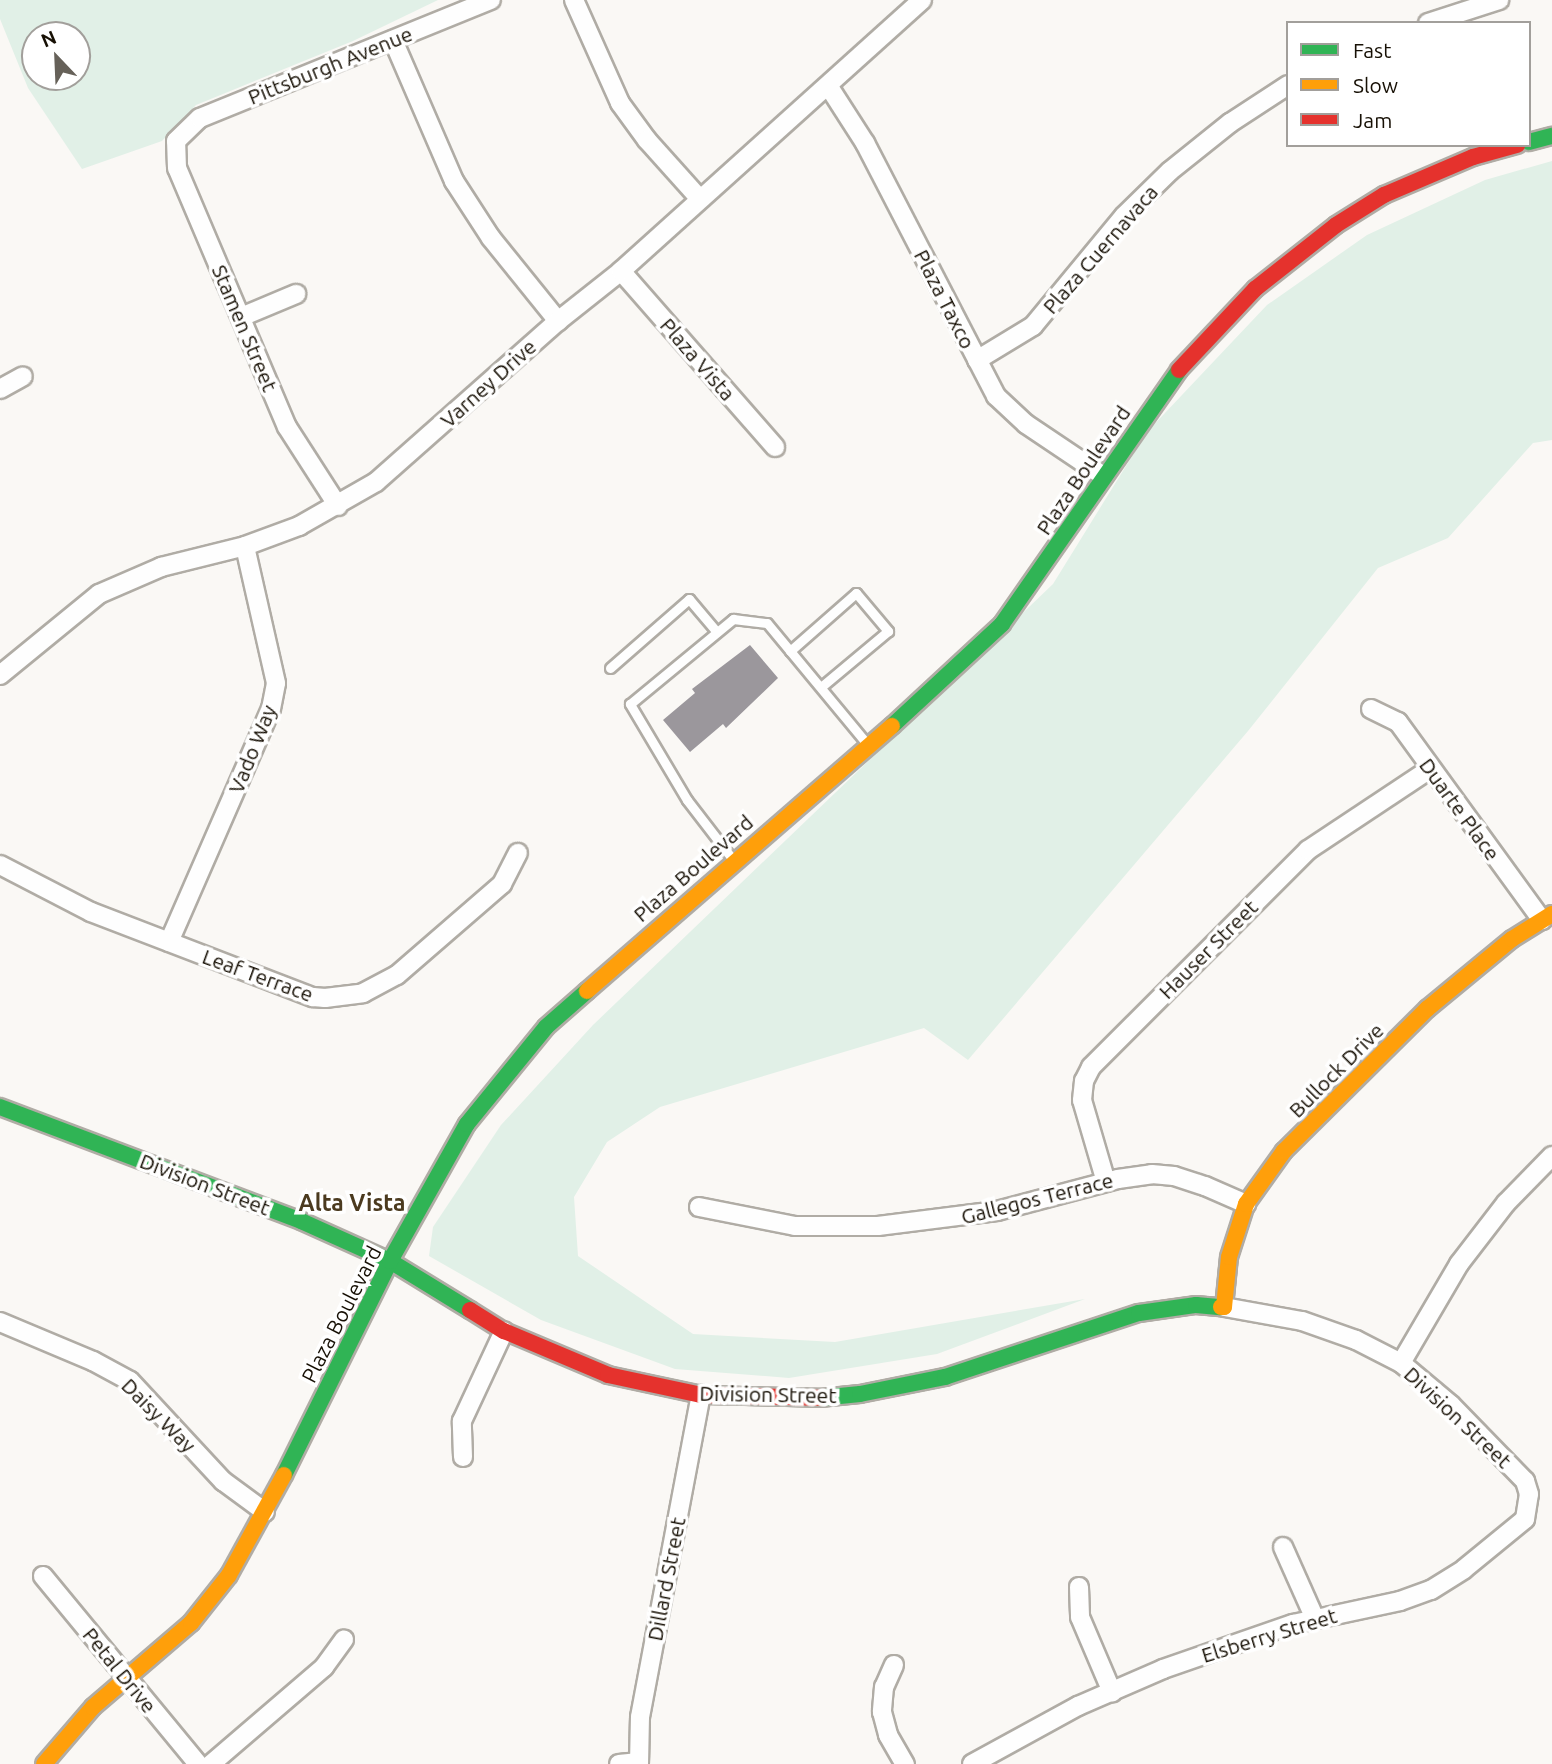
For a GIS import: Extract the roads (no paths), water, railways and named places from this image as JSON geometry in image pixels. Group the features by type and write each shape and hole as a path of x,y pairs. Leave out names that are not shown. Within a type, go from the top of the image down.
{"main road":[{"path":"1531,141 1552,136"},
{"name":"Plaza Boulevard","path":"44,1764 75,1725 191,1623 229,1575 265,1513 390,1261 467,1124 546,1027 869,746 1002,624 1066,534 1102,475 1195,350 1255,289 1336,225 1384,194 1472,157 1510,147"},
{"name":"Bullock Drive","path":"1224,1307 1229,1257 1246,1204 1284,1151 1427,1009 1512,939 1547,917"},
{"name":"Division Street","path":"0,1107 301,1221 390,1261 504,1331 608,1375 701,1395 821,1398 905,1387 945,1377 1139,1313 1196,1306 1224,1307"}],"street":[{"name":"Pittsburgh Avenue","path":"176,141 200,118 491,0"},
{"path":"574,0 620,103 647,140 699,198"},
{"name":"Varney Drive","path":"0,675 99,594 161,567 245,546 299,526 376,482 558,321 621,271 922,0"},
{"path":"1434,21 1499,0"},
{"path":"393,40 454,181 491,238 558,321"},
{"name":"Plaza Cuernavaca","path":"977,360 1033,326 1124,216 1170,171 1230,123 1286,86"},
{"name":"Plaza Taxco","path":"828,87 865,143 996,397 1026,424 1102,475"},
{"name":"Stamen Street","path":"176,141 177,168 287,427 338,506"},
{"name":"Plaza Vista","path":"621,271 775,447"},
{"path":"241,317 296,293"},
{"path":"0,389 23,376"},
{"name":"Vado Way","path":"169,942 271,709 276,683 245,546"},
{"name":"Duarte Place","path":"1371,709 1398,722 1430,769 1547,917"},
{"name":"Hauser Street","path":"1106,1182 1082,1100 1084,1081 1090,1068 1308,850 1430,769"},
{"name":"Leaf Terrace","path":"0,865 65,900 313,997 351,996 375,988 397,975 502,884 518,853"},
{"path":"1401,1363 1459,1264 1506,1203 1552,1156"},
{"name":"Gallegos Terrace","path":"698,1207 795,1226 878,1226 997,1212 1106,1182 1152,1174 1174,1176 1246,1204"},
{"name":"Division Street","path":"1224,1307 1302,1321 1356,1340 1401,1363 1451,1405 1525,1482"},
{"name":"Daisy Way","path":"0,1322 93,1361 130,1381 223,1481 265,1513"},
{"path":"463,1457 462,1421 504,1331"},
{"name":"Dillard Street","path":"639,1763 640,1717 701,1395"},
{"name":"Elsberry Street","path":"972,1764 1056,1717 1207,1653 1315,1619 1400,1601 1445,1583 1525,1519 1529,1494 1525,1482"},
{"path":"1283,1547 1315,1619"},
{"name":"Petal Drive","path":"43,1576 198,1764"},
{"path":"1079,1587 1080,1617 1112,1692"},
{"path":"211,1764 324,1667 344,1639"},
{"path":"894,1665 884,1688 882,1712 888,1735 905,1764"},
{"path":"620,1764 639,1763"}],"lane":[{"path":"790,651 856,593 888,631 821,687"},
{"path":"610,668 689,599 717,632"},
{"path":"734,861 687,800 630,704 733,620 767,623 869,746"}],"district":[{"name":"Alta Vista","path":"352,1203"}]}
